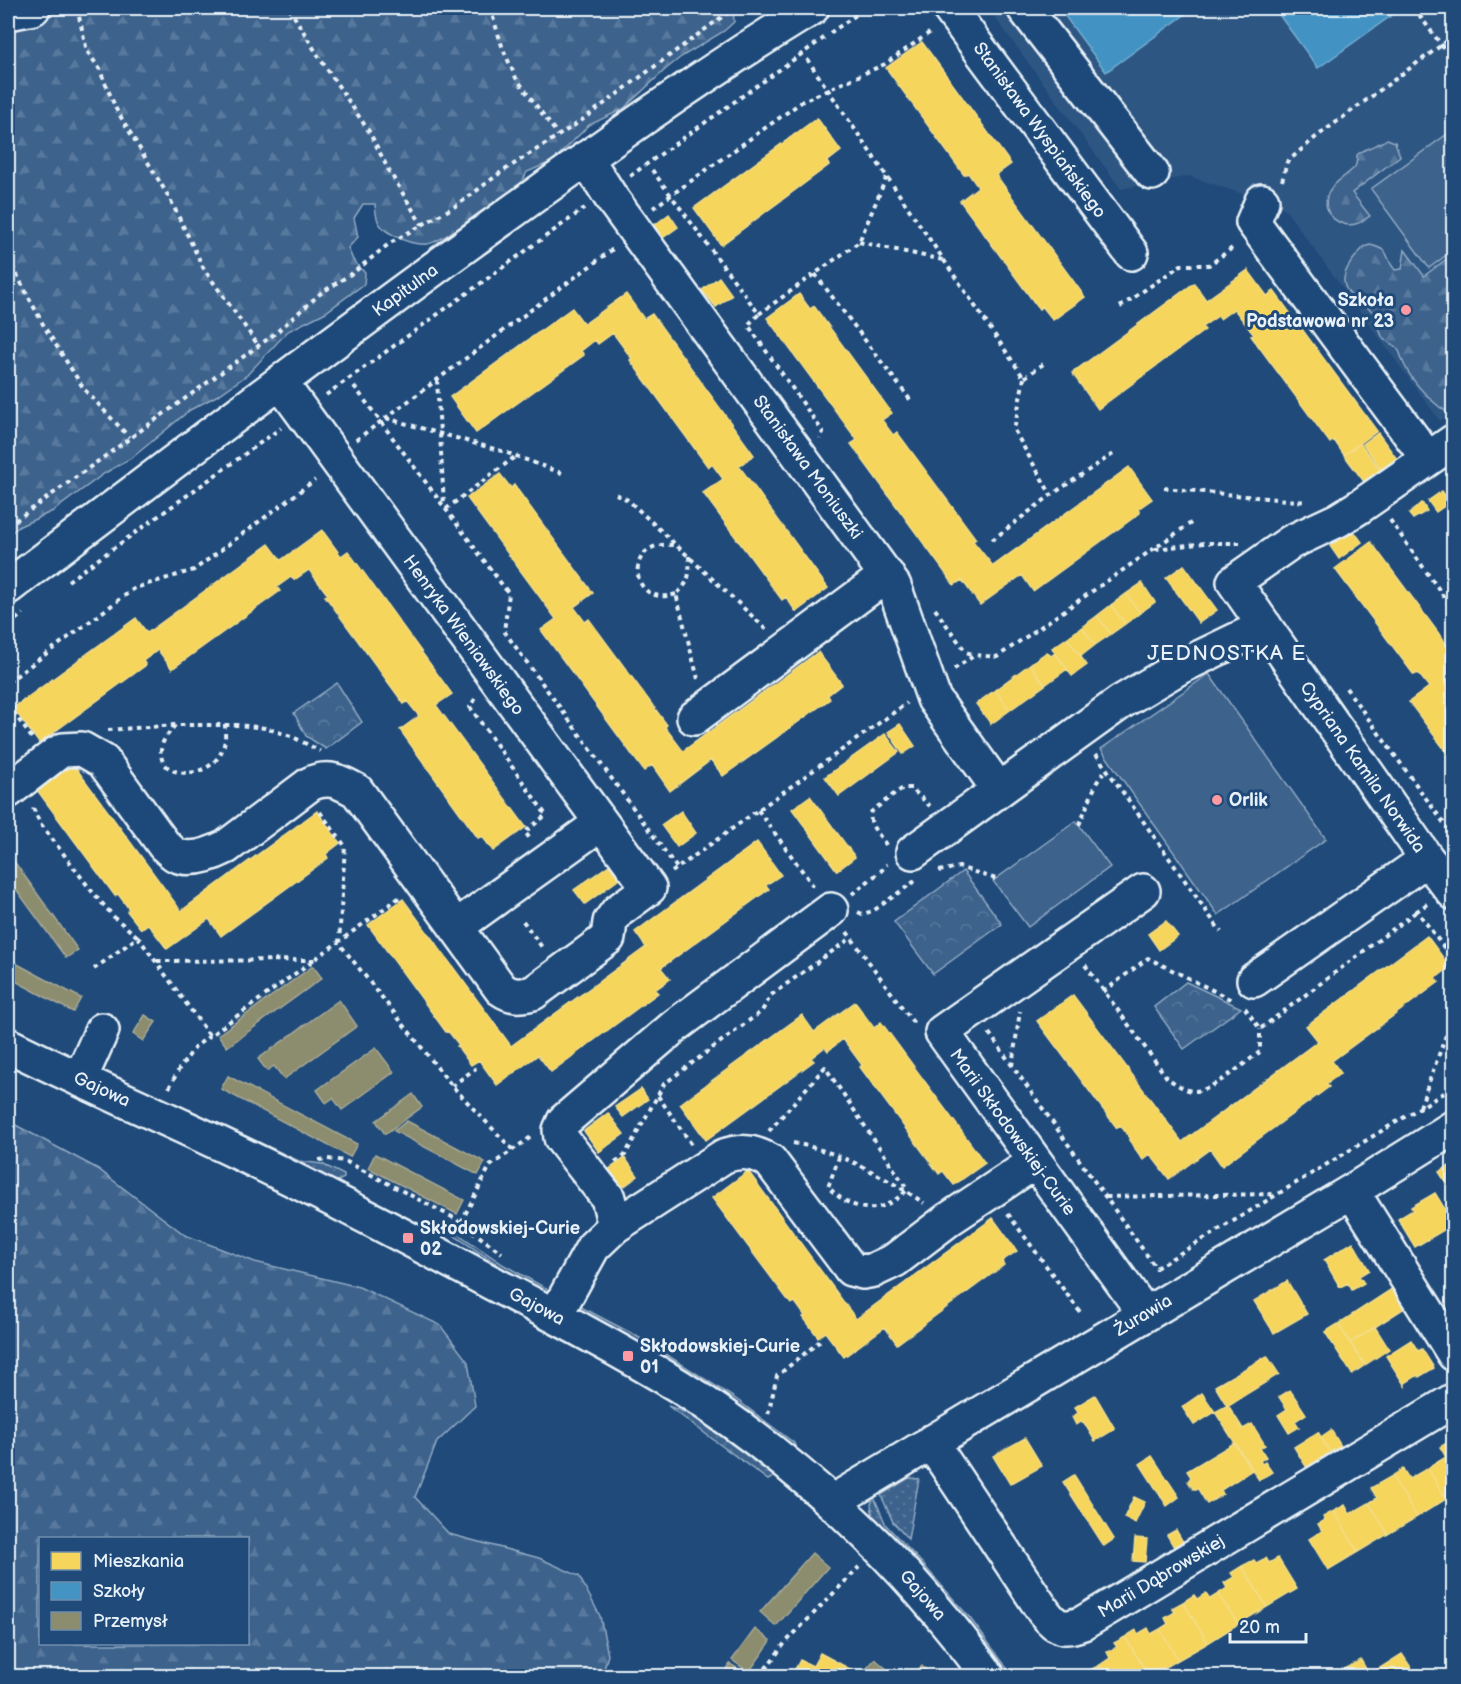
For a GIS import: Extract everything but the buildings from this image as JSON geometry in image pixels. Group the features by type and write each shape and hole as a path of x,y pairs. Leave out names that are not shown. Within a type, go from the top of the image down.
{"street":[{"path":"8,13 33,8"},
{"name":"Kapitulna","path":"17,599 280,382 699,78 812,8"},
{"path":"1024,8 1152,173"},
{"name":"Stanisława Wyspiańskiego","path":"959,12 1131,253"},
{"name":"Stanisława Moniuszki","path":"586,158 607,192 894,586 934,699 999,790"},
{"path":"1267,205 1441,450 1374,497"},
{"name":"Henryka Wieniawskiego","path":"280,382 649,888 618,911 610,922 609,938 561,973"},
{"name":"Cypriana Kamila Norwida","path":"1374,497 1338,520 1291,542 1234,582 1451,890"},
{"path":"700,713 886,575"},
{"path":"922,868 999,790 1121,702 1178,668 1265,626"},
{"path":"15,785 58,754 82,749 103,761 164,845 177,855 188,857 212,854 226,847 303,789 320,779 338,781 357,791 501,989 509,995 520,996 533,993 561,973"},
{"path":"456,927 601,823"},
{"path":"1254,980 1427,859"},
{"name":"Marii Skłodowskiej-Curie","path":"1143,891 942,1032 1145,1314"},
{"path":"615,1226 608,1198 561,1138 560,1130 564,1120 675,1026 831,910"},
{"path":"81,1079 102,1030"},
{"name":"Gajowa","path":"8,1046 306,1186 555,1316 655,1372 709,1406 756,1439 832,1502 879,1547 938,1610 988,1677"},
{"name":"Żurawia","path":"832,1502 1352,1191 1454,1127"},
{"path":"555,1316 593,1246 615,1226 724,1156 740,1152 751,1153 770,1161 851,1269 863,1272 874,1270 895,1260 949,1220 1035,1162"},
{"path":"1352,1191 1454,1354"},
{"name":"Marii Dąbrowskiej","path":"931,1442 1052,1624 1070,1628 1083,1623 1454,1400"}],"path":[{"path":"77,8 87,51 99,68 116,109 170,199 204,269 258,345"},
{"path":"289,8 370,133 388,169 422,225"},
{"path":"490,8 503,50 516,78 558,135"},
{"path":"8,526 272,336 321,293 354,272 390,243 459,204 500,173 578,123 734,8"},
{"path":"65,584 607,192 866,8"},
{"path":"1414,8 1454,62"},
{"path":"8,682 135,588 194,570 330,470 344,449 627,239 641,217 788,111 803,101 885,64 959,12"},
{"path":"1120,308 1181,265 1209,265 1267,205 1287,162 1316,137 1454,36"},
{"path":"807,59 1024,378"},
{"path":"652,170 759,314"},
{"path":"818,446 823,432 748,325 759,314 859,243 887,176"},
{"path":"859,243 944,260"},
{"path":"8,258 45,328 84,389 129,437"},
{"path":"815,274 911,401"},
{"path":"1046,362 1024,378 1014,430 1051,495"},
{"path":"437,380 445,507"},
{"path":"354,386 509,594 504,630 677,868"},
{"path":"386,418 516,456 564,474"},
{"path":"992,540 1051,495 1113,454"},
{"path":"445,507 516,456"},
{"path":"1164,488 1315,502"},
{"path":"616,494 628,500 788,649"},
{"path":"1374,497 1454,610"},
{"path":"1153,550 1205,543"},
{"path":"678,547 666,544 656,545 641,556 637,573 640,584 648,593 657,597 676,594 687,582 690,573 689,556"},
{"path":"676,594 700,713"},
{"path":"8,625 17,599"},
{"path":"932,605 966,652 975,655"},
{"path":"1342,682 1454,837"},
{"path":"476,698 470,707 546,815 525,832 534,845"},
{"path":"8,705 58,754 98,732 113,729 225,724 265,728 291,735 321,751"},
{"path":"175,725 161,747 161,754 173,770 189,774 199,771 218,758 225,741 225,724"},
{"path":"1080,732 1221,932"},
{"path":"1079,825 1097,782 1106,769"},
{"path":"15,785 40,823 94,894 115,918 138,937 209,1035"},
{"path":"303,789 345,846 339,943 452,1086 513,1150"},
{"path":"758,810 919,1031"},
{"path":"831,910 842,901 862,914 873,911 914,881 922,868 959,867 996,879"},
{"path":"169,1088 178,1069 190,1053 209,1035 339,943 422,880"},
{"path":"1451,890 1417,911 1454,962"},
{"path":"523,921 561,973"},
{"path":"94,969 138,937"},
{"path":"592,1178 625,1155 664,1084 762,1011 771,995 851,937"},
{"path":"1069,942 1168,1079 1183,1089 1206,1090 1260,1052 1260,1029"},
{"path":"157,961 315,960"},
{"path":"1012,1067 1022,1001"},
{"path":"972,1011 1156,1268 1454,1087"},
{"path":"1419,1107 1454,1012"},
{"path":"740,1152 757,1145 825,1067 906,1187 906,1191"},
{"path":"452,1086 476,1068"},
{"path":"658,1096 707,1166"},
{"path":"456,1230 490,1167 540,1130"},
{"path":"792,1143 839,1157 889,1180 949,1220"},
{"path":"839,1157 828,1187 850,1204 863,1208 879,1208 890,1205 906,1191"},
{"path":"991,1191 1080,1312"},
{"path":"1105,1197 1278,1194"},
{"path":"767,1418 777,1376 820,1341"},
{"path":"760,1677 785,1643 879,1547"}],"shaded area":[{"name":"Szkoła Podstawowa nr 23","path":"988,8 1453,8 1453,411 1440,421 1284,208 1189,176 1121,189"}],"green space":[{"path":"91,8 733,8 734,22 724,31 681,57 623,109 589,125 553,161 527,172 522,182 512,190 435,242 419,244 398,238 379,224 375,204 363,204 354,218 358,237 348,248 353,260 365,273 364,284 326,312 288,331 247,375 220,394 190,410 133,457 105,473 53,511 20,526 8,535 8,21 32,15 58,15"},
{"path":"1453,130 1453,250 1429,268 1371,189"},
{"path":"1387,139 1395,142 1400,156 1352,193 1370,216 1351,225 1336,220 1327,209 1326,201 1330,190 1355,167 1357,155"},
{"path":"1370,245 1385,252 1395,270 1402,269 1405,250 1424,276 1453,254 1453,416 1419,387 1408,372 1398,349 1382,336 1374,314 1351,296 1345,287 1344,277 1348,268 1364,247"},
{"name":"Orlik","path":"1209,674 1326,839 1218,915 1101,749"},
{"path":"337,683 362,722 326,749 306,736 294,713"},
{"path":"1076,821 1110,867 1028,927 993,881"},
{"path":"963,871 1002,924 933,974 894,922"},
{"path":"1186,982 1241,1008 1184,1049 1154,1007"},
{"path":"190,1110 299,1161 322,1164 344,1175 344,1178 336,1182 318,1176 193,1115"},
{"path":"8,1121 98,1169 185,1235 255,1262 359,1287 440,1325 468,1362 475,1406 437,1442 415,1497 449,1534 539,1558 579,1576 600,1616 608,1655 602,1676 8,1676"},
{"path":"457,1233 504,1265 551,1291 536,1290 455,1236"},
{"path":"579,1306 633,1334 736,1399 794,1443 796,1449 793,1451 582,1313"},
{"path":"668,1406 696,1416 776,1474 768,1480"},
{"path":"909,1478 919,1479 908,1539 893,1522 881,1495"},
{"path":"874,1497 886,1525 970,1618 1013,1676 1006,1676 873,1519 871,1504"}],"place":[{"name":"Szkoła Podstawowa nr 23","path":"1406,310"},
{"name":"Orlik","path":"1217,800"},
{"name":"Skłodowskiej-Curie 02","path":"408,1238"},
{"name":"Skłodowskiej-Curie 01","path":"628,1356"}],"district":[{"name":"JEDNOSTKA E","path":"1227,653"}]}
